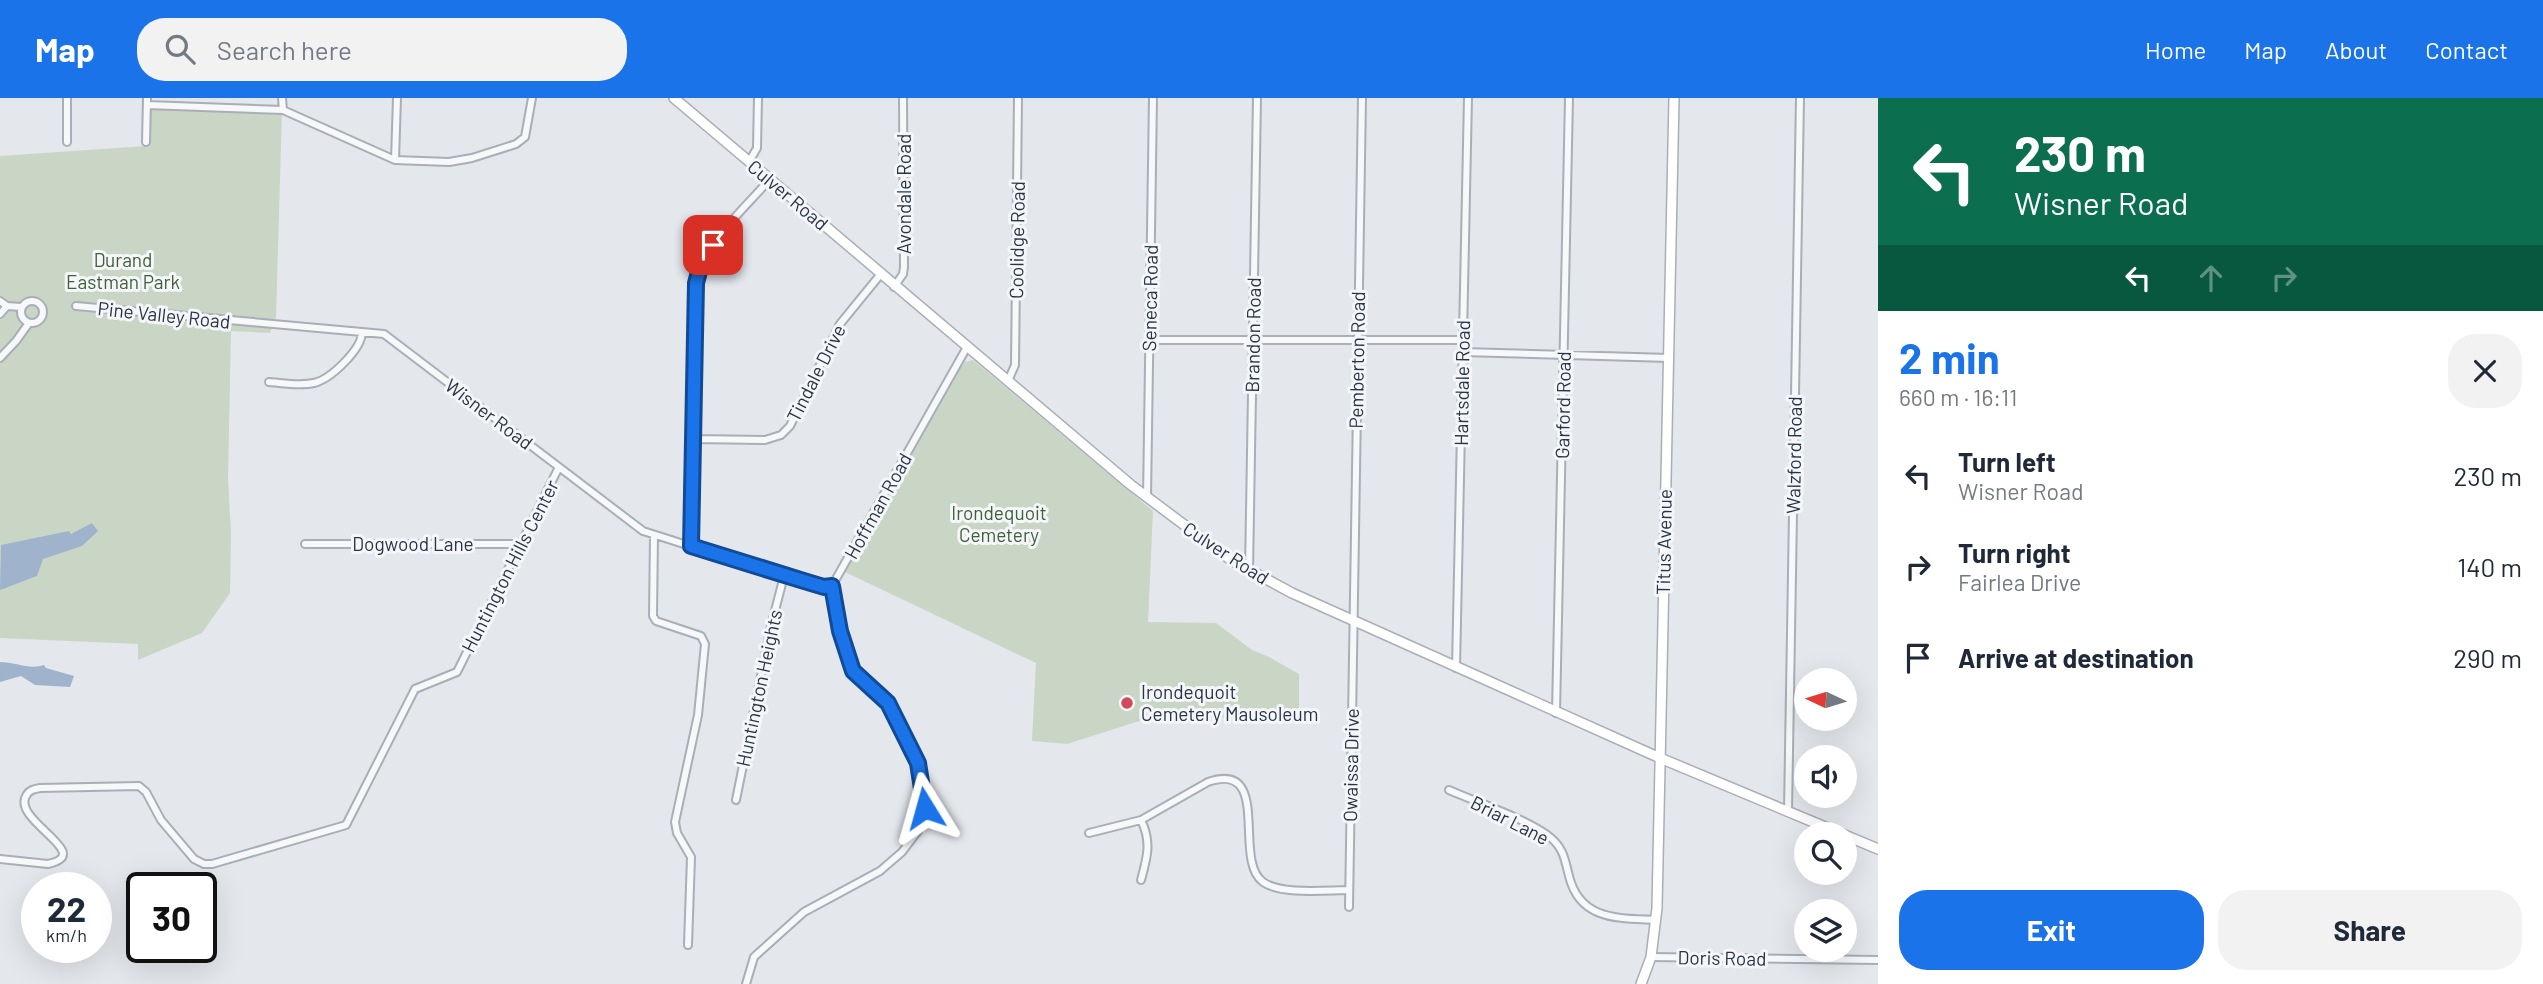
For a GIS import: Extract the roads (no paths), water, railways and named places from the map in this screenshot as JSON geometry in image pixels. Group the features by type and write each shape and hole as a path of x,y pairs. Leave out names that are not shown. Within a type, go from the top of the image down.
{"main road":[{"name":"Culver Road","path":"674,98 851,247 894,287 1147,498 1249,571 1354,622 1556,713 1878,849"},
{"name":"Titus Avenue","path":"1642,984 1651,957 1656,920 1674,98"}],"street":[{"path":"67,98 67,142"},
{"path":"282,98 283,110"},
{"path":"395,160 397,98"},
{"path":"145,142 147,101 283,110 395,160 449,162 472,158 516,144 525,138 532,98"},
{"path":"749,162 757,148 758,98"},
{"name":"Avondale Road","path":"894,287 903,274 904,267 903,98"},
{"name":"Coolidge Road","path":"1007,381 1015,365 1018,98"},
{"name":"Seneca Road","path":"1147,498 1153,98"},
{"name":"Brandon Road","path":"1249,571 1257,98"},
{"name":"Pemberton Road","path":"1354,622 1352,603 1362,98"},
{"name":"Hartsdale Road","path":"1456,668 1468,98"},
{"name":"Garford Road","path":"1556,713 1569,98"},
{"name":"Walzford Road","path":"1788,811 1800,98"},
{"path":"691,546 696,283 700,267 713,245 769,180"},
{"name":"Tindale Drive","path":"694,439 765,440 786,431 796,416 840,324 880,275"},
{"path":"0,301 7,306 22,307 31,301 41,306 43,314 40,321 29,323 0,358"},
{"path":"0,314 7,306"},
{"name":"Pine Valley Road","path":"76,306 252,323"},
{"path":"22,307 21,317 29,323"},
{"name":"Wisner Road","path":"252,323 384,334 643,531 784,576 824,587 832,586"},
{"path":"269,382 308,384 322,380 351,356 362,340 362,332"},
{"path":"1150,340 1464,340"},
{"name":"Hoffman Road","path":"832,586 967,347"},
{"path":"1463,352 1669,358"},
{"name":"Huntington Hills Center","path":"0,859 48,864 56,862 61,856 60,843 29,817 25,810 27,796 32,790 40,788 139,786 146,792 161,820 194,859 204,864 212,864 346,825 415,688 457,672 559,467"},
{"path":"654,535 653,616 656,621 701,636 705,644 700,705 675,822 677,833 691,857 688,945"},
{"name":"Dogwood Lane","path":"305,544 521,544"},
{"name":"Huntington Heights","path":"736,800 771,626 784,576"},
{"path":"746,984 754,957 804,912 880,871 902,852 918,831 925,808 918,763 888,703 853,671 840,631 832,586"},
{"name":"Owaissa Drive","path":"1349,907 1354,622"},
{"path":"1089,833 1141,820 1208,782 1224,778 1235,782 1243,790 1247,802 1250,860 1253,872 1261,881 1270,887 1281,889 1349,890"},
{"name":"Briar Lane","path":"1449,790 1550,838 1564,856 1573,889 1594,911 1609,918 1656,920"},
{"path":"1141,820 1148,835 1149,849 1141,880"},
{"name":"Doris Road","path":"1651,957 1878,960"}],"water":[{"path":"92,523 98,531 82,546 43,559 37,576 0,590 1,545 69,531 71,534"},
{"path":"0,662 33,667 44,665 46,668 74,676 70,687 35,685 21,676 0,682"}],"place":[{"name":"Irondequoit Cemetery Mausoleum","path":"1127,703"}],"park label":[{"name":"Durand Eastman Park","path":"123,271"},
{"name":"Irondequoit Cemetery","path":"999,524"}]}
